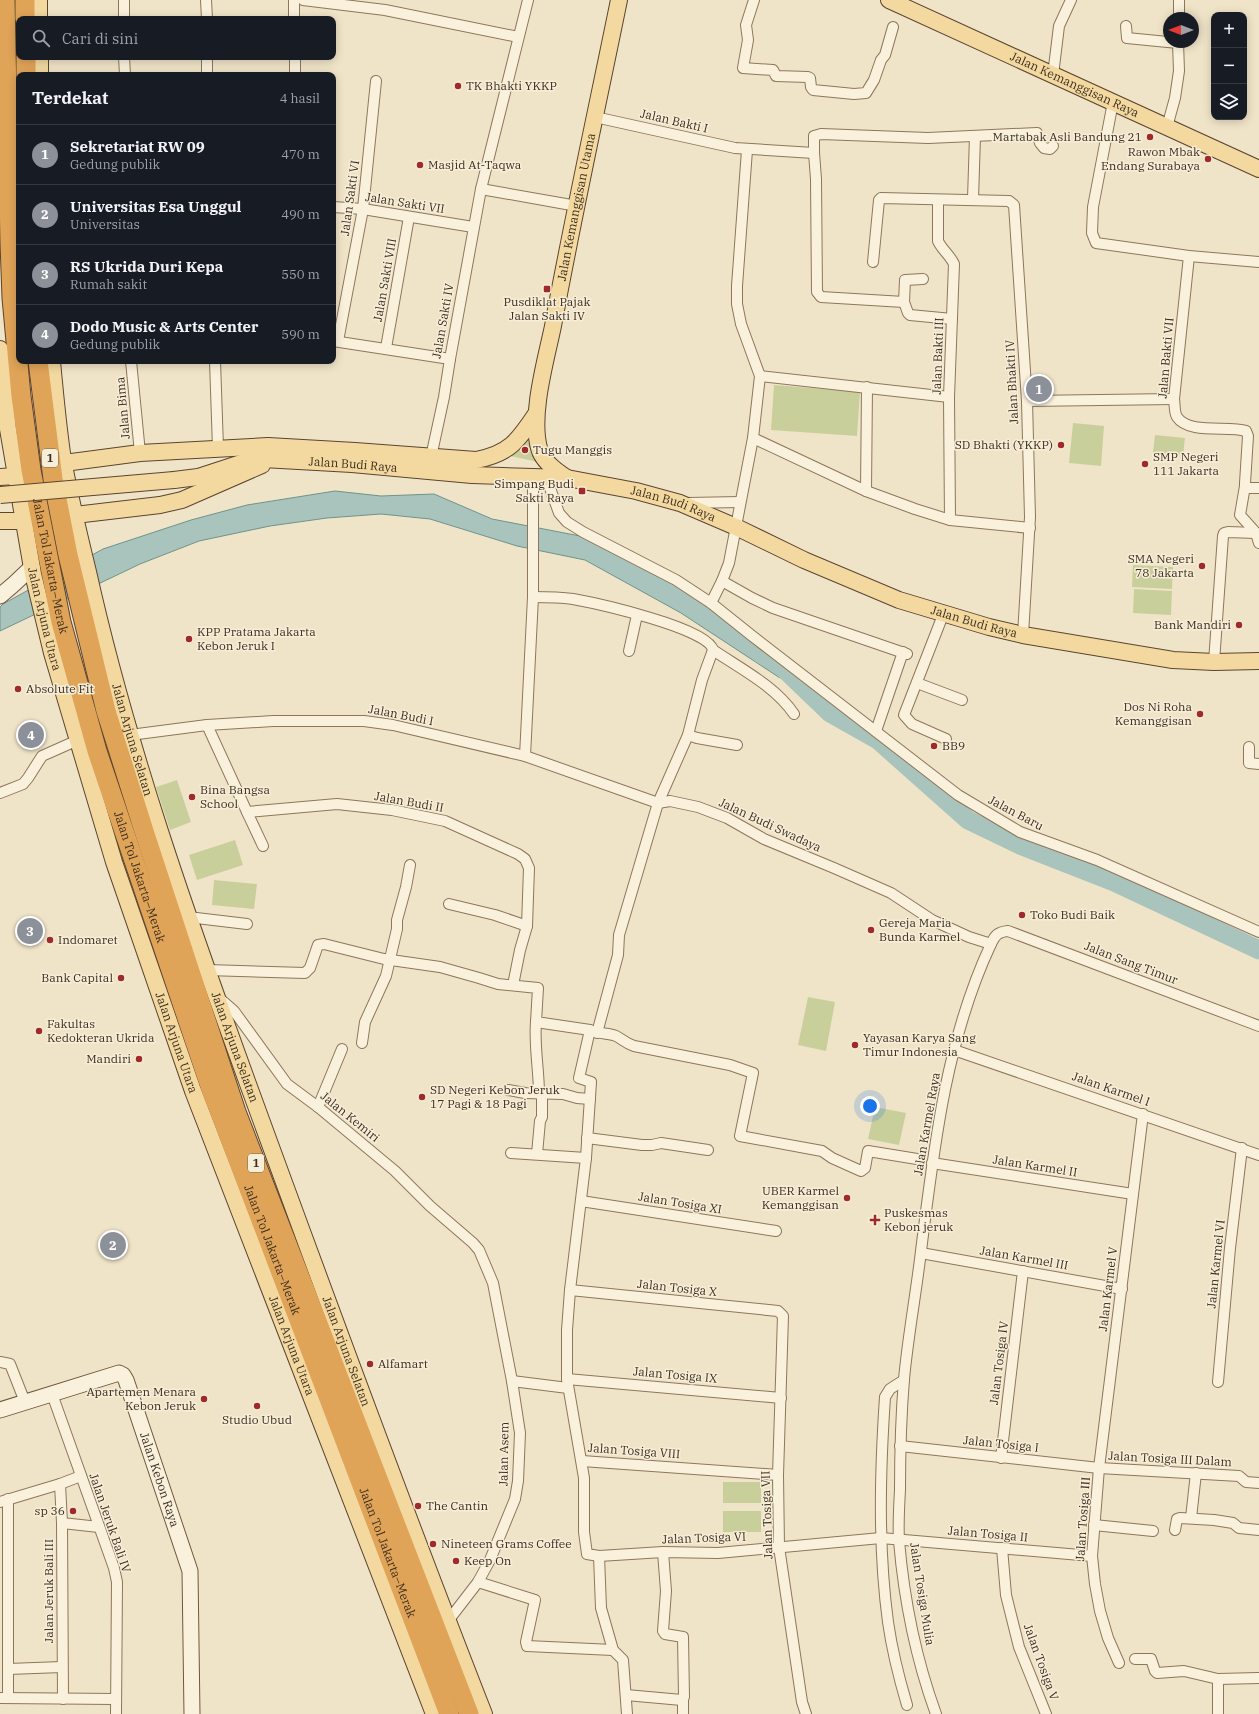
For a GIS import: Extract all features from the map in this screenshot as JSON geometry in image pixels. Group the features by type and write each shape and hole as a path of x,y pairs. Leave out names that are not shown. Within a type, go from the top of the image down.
{"highway":[{"name":"Jalan Tol Jakarta–Merak","path":"5,0 12,298 16,339"},
{"path":"25,0 25,16"},
{"path":"26,60 26,72"},
{"name":"Jalan Tol Jakarta–Merak","path":"18,364 31,470 38,568 53,622 211,1090 449,1714"},
{"name":"Jalan Tol Jakarta–Merak","path":"38,364 53,479 75,552 86,599 106,711 145,834 236,1112 469,1714"}],"main road":[{"path":"39,0 39,16"},
{"name":"Jalan Kemanggisan Raya","path":"889,0 1259,169"},
{"name":"Jalan Kemanggisan Utama","path":"567,478 542,456 537,436 536,414 595,117 615,2"},
{"path":"40,60 40,72"},
{"name":"Jalan Arjuna Utara","path":"0,349 8,429 8,476 38,568"},
{"path":"52,364 56,409 64,463 75,515 75,552"},
{"name":"Jalan Kemanggisan Utama","path":"491,457 502,453 518,439 536,414"},
{"name":"Jalan Budi Raya","path":"64,463 140,453 218,448 539,478 567,478 636,491 680,503 736,527 804,560 899,600 944,615 1023,636 1174,660 1214,662 1259,661"},
{"path":"0,495 198,477 271,453"},
{"name":"Jalan Budi Raya","path":"75,515 160,505 182,500 204,492 271,453 431,457 476,460 491,457"},
{"path":"0,521 23,521"},
{"name":"Jalan Arjuna Selatan","path":"86,599 113,678 188,917 208,970 215,994 328,1302 484,1714"},
{"name":"Jalan Arjuna Utara","path":"53,622 78,740 114,862 193,1091 434,1714"}],"street":[{"path":"124,0 124,16"},
{"path":"206,0 207,16"},
{"path":"294,0 294,16"},
{"path":"303,0 386,10 518,37"},
{"name":"Jalan Sakti IV","path":"431,457 444,397 473,227 481,189 528,0"},
{"path":"754,0 746,25 748,40 743,68 773,70 776,76 808,77 810,78 811,87 813,90 854,94 866,93 874,80 881,60 885,55 893,27"},
{"path":"1052,75 1059,26 1071,0"},
{"path":"1179,0 1179,12"},
{"path":"1126,26 1127,38 1163,42"},
{"path":"1167,127 1179,71 1178,48"},
{"path":"124,60 124,72"},
{"path":"207,60 208,72"},
{"path":"295,60 295,72"},
{"name":"Jalan Sakti VI","path":"336,341 363,209 376,80"},
{"path":"1113,102 1093,207 1092,232 1093,239 1096,243 1107,246 1188,256 1259,262"},
{"name":"Jalan Bakti I","path":"595,117 747,150 814,153"},
{"path":"904,302 818,295 814,136 817,134 928,138 1038,133 1040,143 1044,148 1050,149 1053,146"},
{"path":"873,262 879,199 973,199 975,136"},
{"path":"711,603 729,563 753,438 760,376 741,324 737,304 747,150"},
{"path":"481,189 577,206"},
{"name":"Jalan Bhakti IV","path":"973,199 1009,201 1014,205 1015,211 1027,401 1030,528 1023,636"},
{"name":"Jalan Bakti III","path":"938,200 938,241 940,246 950,255 954,264 949,397 950,520"},
{"name":"Jalan Sakti VII","path":"336,207 363,209 409,218 473,227"},
{"name":"Jalan Sakti VIII","path":"386,348 409,218"},
{"name":"Jalan Bakti VII","path":"1188,256 1174,399 1175,411 1177,417 1188,425 1244,430 1247,433 1245,486"},
{"path":"923,279 906,280 904,302 908,313 952,319"},
{"path":"336,341 450,359"},
{"name":"Jalan Bima","path":"131,364 140,453"},
{"path":"215,364 218,448"},
{"path":"760,376 949,397"},
{"path":"866,491 867,388"},
{"path":"1027,401 1174,399"},
{"path":"753,438 866,491 916,509 950,520 1030,528"},
{"path":"525,756 533,597 533,525 539,478"},
{"name":"Jalan Baru","path":"539,478 559,513 567,522 583,532 676,580 711,603 958,795 1020,832 1097,860 1259,932"},
{"path":"1258,538 1240,515 1245,486 1248,488 1259,488"},
{"path":"680,503 740,502"},
{"path":"1214,662 1224,533 1228,532 1258,538"},
{"path":"0,596 14,584 38,568"},
{"path":"722,581 773,608 904,653 876,731"},
{"path":"533,597 554,597 590,602 664,621 676,626 709,643 713,650 764,685 790,707 794,714"},
{"path":"629,650 637,615"},
{"path":"944,615 904,715 912,724 946,739"},
{"path":"593,1032 618,955 619,935 658,803 688,735 702,680 713,650"},
{"path":"917,683 962,700"},
{"name":"Jalan Budi I","path":"130,735 207,725 274,721 364,721 393,725 525,756 658,803"},
{"path":"207,725 263,846"},
{"path":"688,735 696,738 738,745"},
{"path":"0,793 23,784 42,756 78,740"},
{"path":"1249,747 1249,763 1259,764"},
{"name":"Jalan Budi Swadaya","path":"658,803 670,801 698,807 727,818 764,839 891,893 932,920 969,937 993,940"},
{"name":"Jalan Budi II","path":"246,812 337,804 392,810 445,821 518,854 525,859 529,868 527,926 520,950 513,985"},
{"path":"362,1043 365,1022 374,1000 382,987 397,929 397,920 410,865"},
{"path":"449,904 495,915 527,926"},
{"path":"188,917 247,924"},
{"name":"Jalan Sang Timur","path":"993,940 1000,932 1008,931 1259,1026"},
{"name":"Jalan Karmel Raya","path":"921,1253 932,1163 941,1110 954,1050 966,1007 993,940"},
{"path":"208,970 305,973 310,968 318,944 324,944 389,960 440,967 498,984 538,988 535,1038 540,1078 542,1117 540,1121 537,1154"},
{"name":"Jalan Kemiri","path":"215,994 234,1011 287,1084 318,1107 395,1171 430,1206 480,1250"},
{"path":"536,1022 618,1037 624,1042 634,1046 730,1065 753,1073 740,1136 822,1151 832,1158 861,1171 865,1168 868,1151 917,1159"},
{"name":"Jalan Tosiga VIII","path":"593,1032 579,1078 591,1082 586,1158 570,1290 568,1384 582,1461 778,1475"},
{"path":"318,1107 342,1049"},
{"name":"Jalan Karmel I","path":"954,1050 1259,1155"},
{"path":"508,1090 540,1094 563,1094 577,1098 590,1099"},
{"name":"Jalan Karmel V","path":"1099,1468 1143,1114"},
{"path":"587,1138 642,1145 661,1143 708,1150"},
{"name":"Jalan Karmel VI","path":"1218,1382 1230,1248 1242,1148"},
{"path":"512,1153 586,1158"},
{"name":"Jalan Karmel II","path":"932,1163 1133,1194"},
{"name":"Jalan Tosiga XI","path":"581,1201 776,1231"},
{"name":"Jalan Asem","path":"448,1621 463,1604 478,1582 490,1560 515,1499 518,1481 520,1433 512,1381 493,1283 480,1250"},
{"name":"Jalan Karmel III","path":"921,1253 1122,1288"},
{"name":"Jalan Tosiga Mulia","path":"921,1253 904,1380 900,1446 899,1539 906,1595 917,1650 936,1714"},
{"name":"Jalan Tosiga IV","path":"1001,1458 1023,1271"},
{"name":"Jalan Tosiga X","path":"570,1290 778,1311 781,1313"},
{"name":"Jalan Tosiga VII","path":"781,1313 783,1316 778,1475 779,1547 796,1665 802,1702 806,1714"},
{"path":"0,1362 10,1364 25,1402"},
{"name":"Jalan Kebon Raya","path":"0,1410 119,1373 123,1375 126,1380 190,1571 192,1714"},
{"path":"904,1380 890,1389 885,1397 881,1463 881,1538 888,1622 906,1705"},
{"name":"Jalan Tosiga IX","path":"512,1381 780,1398"},
{"name":"Jalan Jeruk Bali IV","path":"52,1394 114,1568 117,1582 116,1714"},
{"name":"Jalan Tosiga I","path":"900,1446 1099,1468"},
{"path":"582,1461 584,1478 584,1532 586,1552 589,1555 599,1556 601,1608 613,1650 623,1660 627,1714"},
{"name":"Jalan Tosiga III Dalam","path":"1099,1468 1239,1476 1246,1482 1259,1483"},
{"name":"Jalan Tosiga III","path":"1099,1468 1092,1556 1100,1611 1108,1638 1118,1663"},
{"path":"1192,1518 1196,1473"},
{"path":"81,1476 4,1501 8,1669 4,1698 116,1699"},
{"name":"Jalan Jeruk Bali III","path":"60,1484 62,1523 63,1699"},
{"path":"1175,1530 1178,1518 1214,1520 1233,1523 1239,1528 1259,1530"},
{"path":"62,1523 99,1527"},
{"path":"1094,1525 1153,1531"},
{"name":"Jalan Tosiga II","path":"881,1538 1092,1556"},
{"name":"Jalan Tosiga VI","path":"599,1556 663,1552 718,1553 881,1538"},
{"name":"Jalan Tosiga V","path":"1002,1548 1006,1595 1019,1647 1046,1714"},
{"path":"663,1552 666,1591 663,1632 665,1634 682,1637 683,1714"},
{"path":"478,1582 536,1600 526,1642 527,1646 613,1650"},
{"path":"1135,1659 1151,1659 1157,1673 1184,1671 1218,1679 1259,1678"},
{"path":"8,1669 62,1667"},
{"path":"1218,1679 1218,1714"},
{"path":"626,1696 660,1699 683,1699"}],"green space":[{"path":"774,385 860,392 857,436 771,430"},
{"path":"1073,423 1104,426 1101,466 1069,463"},
{"path":"529,430 543,463 496,453"},
{"path":"1155,435 1185,438 1183,455 1153,452"},
{"path":"1133,565 1173,567 1172,589 1132,587"},
{"path":"1134,589 1172,591 1171,615 1133,613"},
{"path":"177,780 191,822 170,830 156,787"},
{"path":"235,840 243,865 197,880 189,855"},
{"path":"214,880 257,884 254,909 212,905"},
{"path":"808,997 835,1002 826,1051 798,1045"},
{"path":"875,1107 906,1113 899,1145 868,1139"},
{"path":"723,1482 761,1482 761,1503 723,1503"},
{"path":"723,1511 761,1511 761,1532 723,1532"}],"water":[{"path":"335,491 381,496 434,494 492,519 580,536 685,587 782,660 780,678 681,613 585,560 517,546 430,519 381,514 327,518 270,526 199,541 140,564 0,631 0,607 3,604 103,549 191,520 247,505"}],"waterway":[{"path":"760,653 780,665 830,713 878,740 968,820 1022,846 1114,882 1259,950"}],"place":[{"name":"TK Bhakti YKKP","path":"458,86"},
{"name":"Martabak Asli Bandung 21","path":"1150,137"},
{"name":"Rawon Mbak Endang Surabaya","path":"1208,159"},
{"name":"Masjid At-Taqwa","path":"420,165"},
{"name":"Pusdiklat Pajak Jalan Sakti IV","path":"547,289"},
{"name":"Sekretariat RW 09","path":"1039,389"},
{"name":"SD Bhakti (YKKP)","path":"1061,445"},
{"name":"Tugu Manggis","path":"525,450"},
{"name":"SMP Negeri 111 Jakarta","path":"1145,464"},
{"name":"Simpang Budi Sakti Raya","path":"582,491"},
{"name":"SMA Negeri 78 Jakarta","path":"1202,566"},
{"name":"Bank Mandiri","path":"1239,625"},
{"name":"KPP Pratama Jakarta Kebon Jeruk I","path":"189,639"},
{"name":"Absolute Fit","path":"18,689"},
{"name":"Dos Ni Roha Kemanggisan","path":"1200,714"},
{"name":"Dodo Music & Arts Center","path":"31,735"},
{"name":"BB9","path":"934,746"},
{"name":"Bina Bangsa School","path":"192,797"},
{"name":"Toko Budi Baik","path":"1022,915"},
{"name":"Gereja Maria Bunda Karmel","path":"871,930"},
{"name":"RS Ukrida Duri Kepa","path":"30,931"},
{"name":"Indomaret","path":"50,940"},
{"name":"Bank Capital","path":"121,978"},
{"name":"Fakultas Kedokteran Ukrida","path":"39,1031"},
{"name":"Yayasan Karya Sang Timur Indonesia","path":"855,1045"},
{"name":"Mandiri","path":"139,1059"},
{"name":"SD Negeri Kebon Jeruk 17 Pagi & 18 Pagi","path":"422,1097"},
{"name":"UBER Karmel Kemanggisan","path":"847,1198"},
{"name":"Puskesmas Kebon jeruk","path":"875,1220"},
{"name":"Universitas Esa Unggul","path":"113,1245"},
{"name":"Alfamart","path":"370,1364"},
{"name":"Apartemen Menara Kebon Jeruk","path":"204,1399"},
{"name":"Studio Ubud","path":"257,1406"},
{"name":"The Cantin","path":"418,1506"},
{"name":"sp 36","path":"73,1511"},
{"name":"Nineteen Grams Coffee","path":"433,1544"},
{"name":"Keep On","path":"456,1561"}]}
